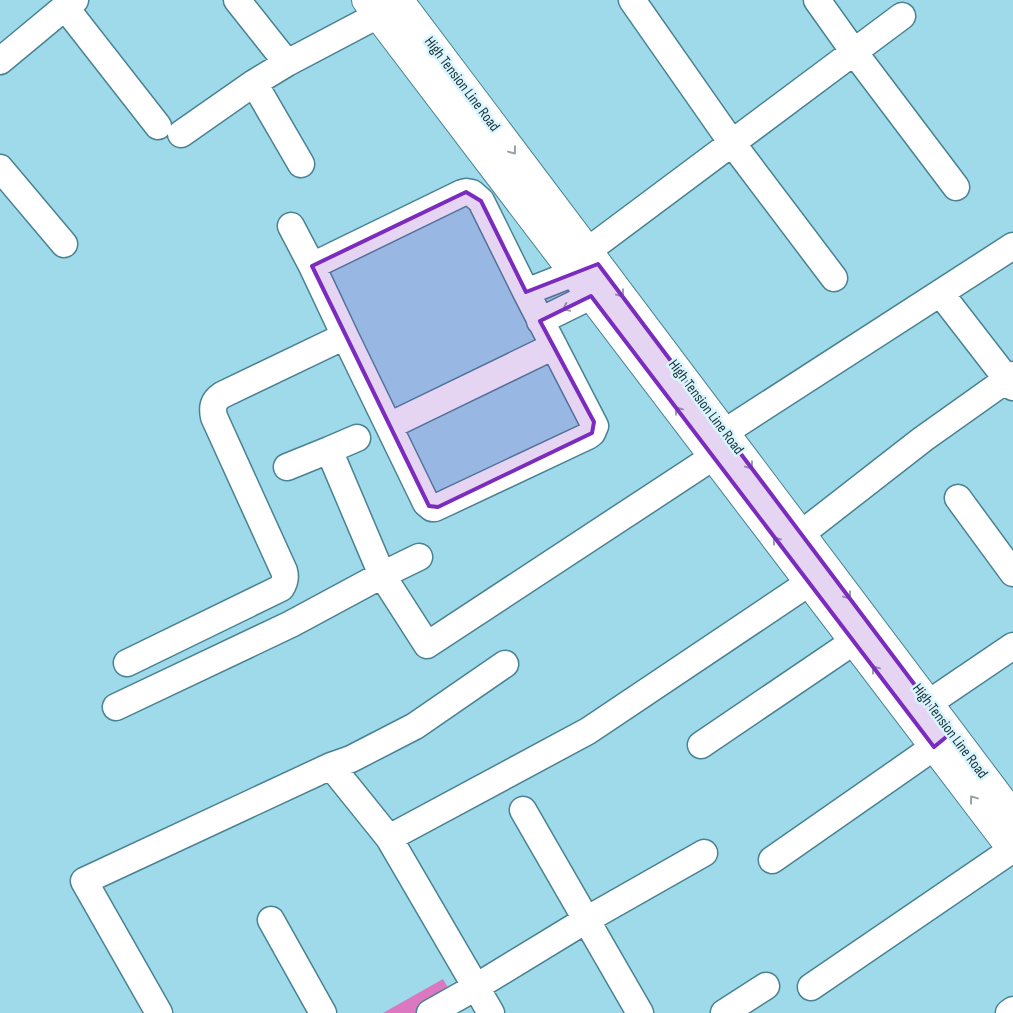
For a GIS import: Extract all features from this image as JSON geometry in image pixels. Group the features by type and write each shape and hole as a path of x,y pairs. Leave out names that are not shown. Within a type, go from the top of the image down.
{"main road":[{"name":"High Tension Line Road","path":"386,5 582,263 725,432 801,534 819,576 943,740 1006,812 1013,850"},
{"path":"582,263 591,296 713,457 819,576"}],"street":[{"path":"237,0 287,62"},
{"path":"632,0 732,143 834,278"},
{"path":"817,0 956,187"},
{"path":"0,61 70,3 170,130 386,5"},
{"path":"526,292 582,263 732,143 902,16"},
{"path":"254,83 301,164"},
{"path":"0,168 64,244"},
{"path":"292,226 426,503 432,508 588,436 594,430 594,422 540,320 481,201 472,193 462,193 312,266"},
{"path":"725,432 1013,246"},
{"path":"801,534 924,439 1011,380 941,294"},
{"path":"540,320 591,296"},
{"path":"128,663 281,588 284,584 286,577 284,571 214,416 212,410 213,403 216,398 345,336"},
{"path":"389,426 554,346"},
{"path":"286,468 357,438"},
{"path":"329,450 382,575 427,644 713,457"},
{"path":"958,498 1013,573"},
{"path":"116,707 291,624 419,557"},
{"path":"389,838 588,731 819,576"},
{"path":"701,745 863,635"},
{"path":"920,710 1013,646"},
{"path":"159,1013 84,881 331,766 351,759 415,726 504,664"},
{"path":"772,860 943,740"},
{"path":"331,766 389,838 491,1013"},
{"path":"523,810 640,1013"},
{"path":"811,987 1013,850"},
{"path":"430,1013 586,920 704,853"},
{"path":"270,920 324,1013"},
{"path":"724,1013 766,986"},
{"path":"1009,1013 1013,1010"}],"highlighted area":[{"path":"466,192 481,201 526,292 598,264 951,733 934,747 591,296 540,321 594,422 592,433 438,507 429,506 312,266"}],"shaded area":[{"path":"443,979 461,1010 455,1013 383,1013"}]}
